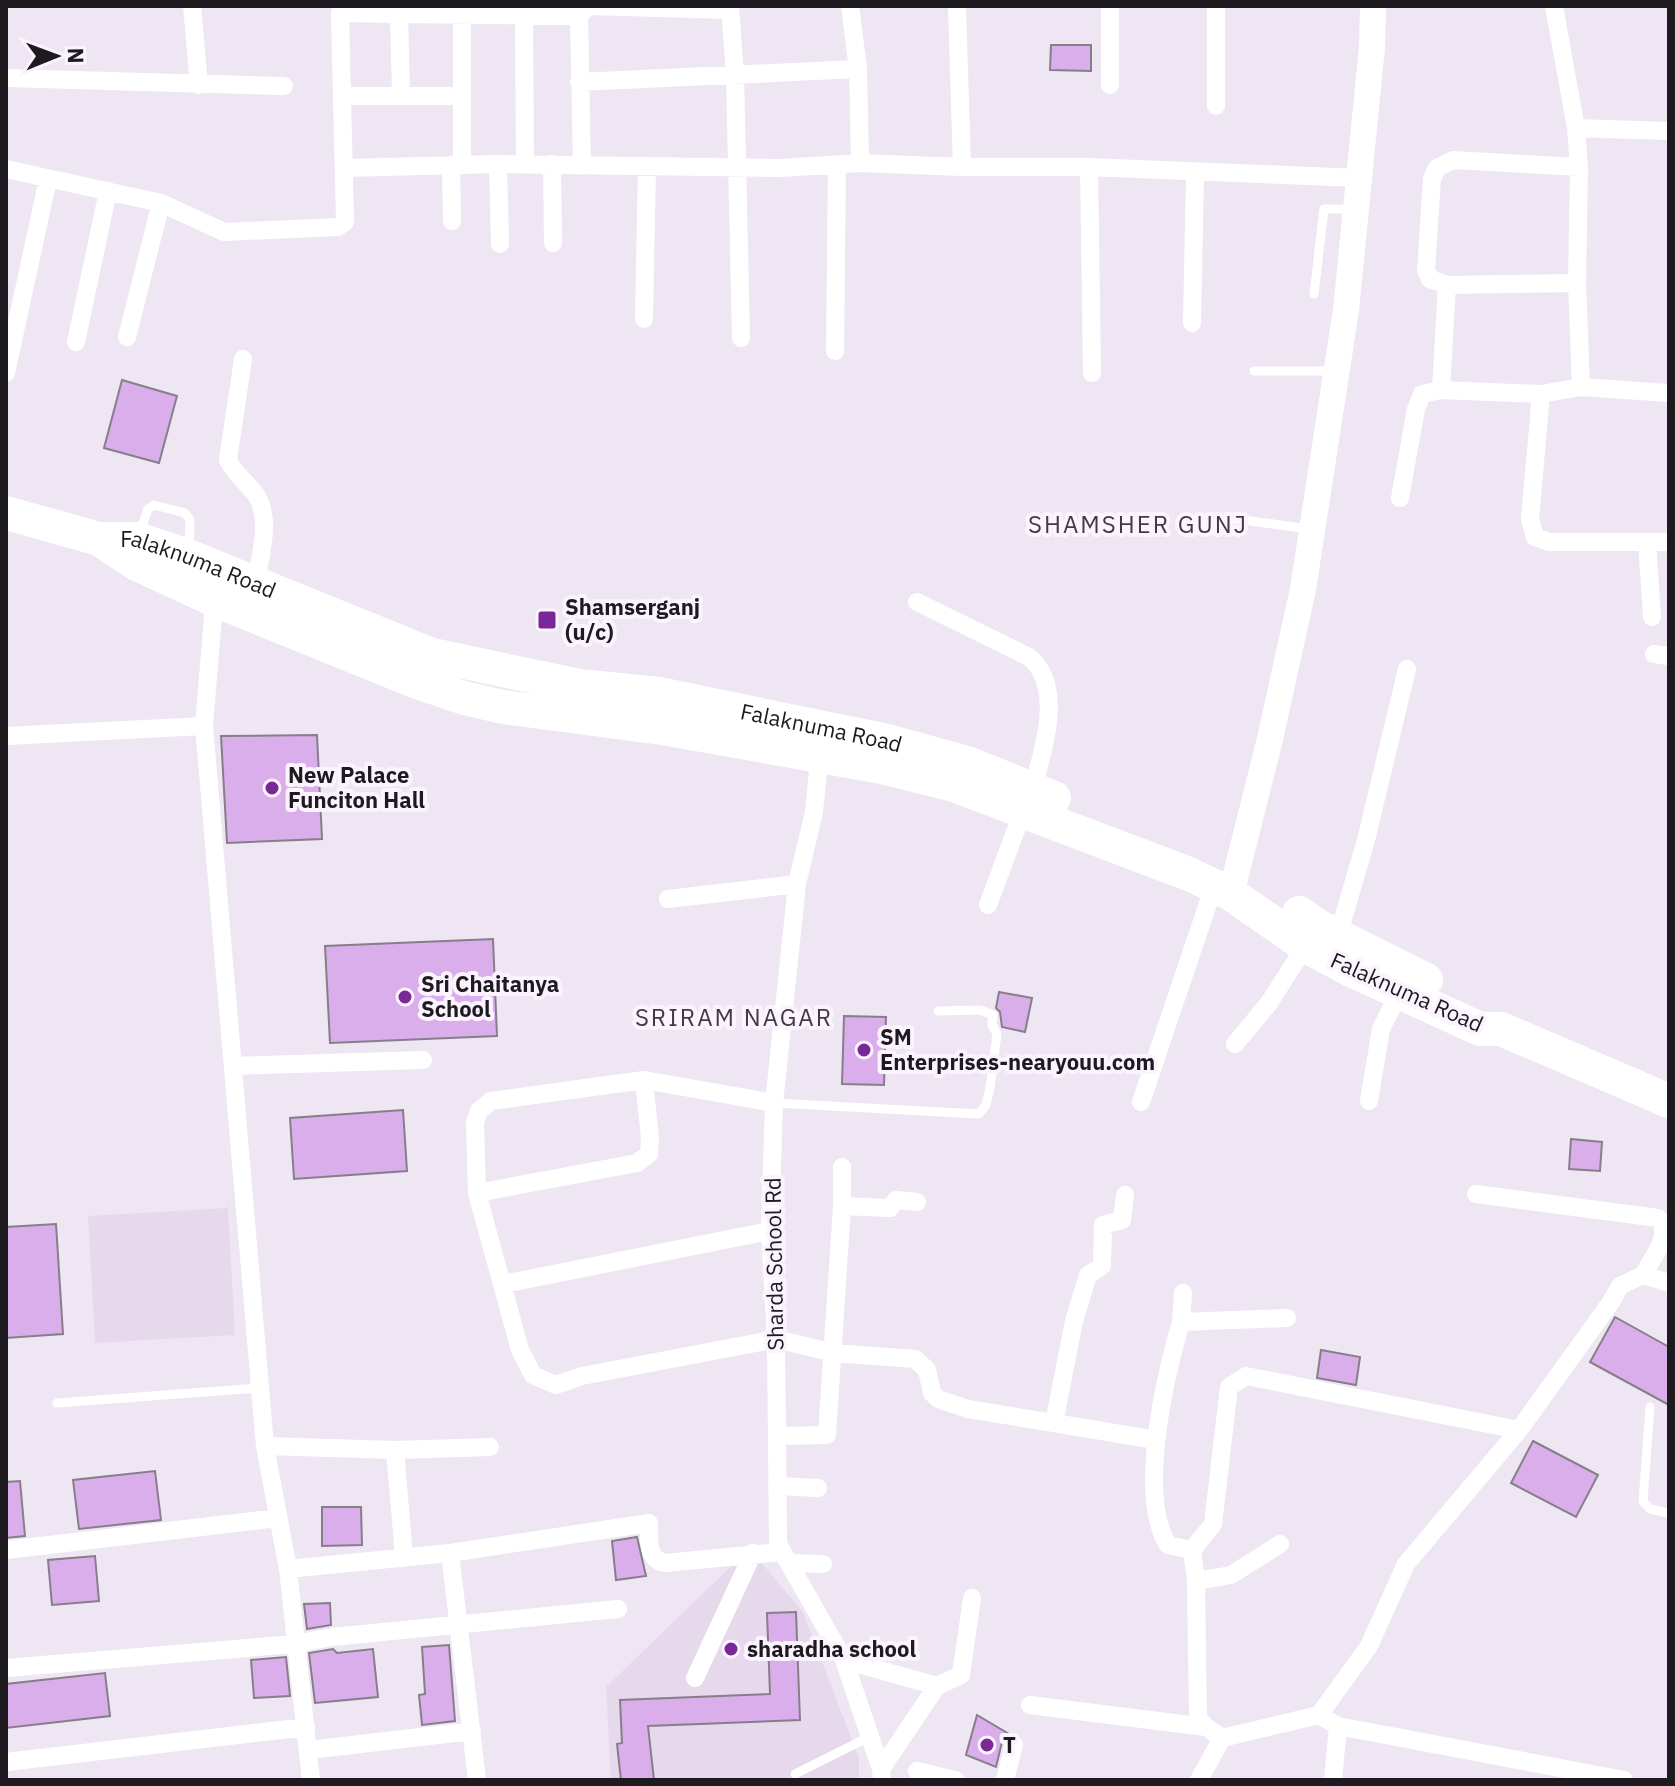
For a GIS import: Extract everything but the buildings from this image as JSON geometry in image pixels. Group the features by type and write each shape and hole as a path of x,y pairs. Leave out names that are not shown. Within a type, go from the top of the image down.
{"highway":[{"name":"Falaknuma Road","path":"6,513 99,539 137,539 417,682 464,698 503,707 662,728 934,753 1028,800 1227,884 1320,936 1483,1009 1501,1029"},
{"name":"Falaknuma Road","path":"99,539 137,564 256,583 432,655 579,686 659,694 823,744"},
{"name":"Falaknuma Road","path":"1320,936 1399,993 1480,1029 1501,1029 1669,1101"}],"main road":[{"path":"1227,884 1303,589 1346,310 1373,6"}],"street":[{"path":"192,6 199,85"},
{"path":"582,166 579,16 588,6 730,8 735,75 741,338"},
{"path":"850,6 858,69 860,163"},
{"path":"957,6 962,167"},
{"path":"1110,6 1110,85"},
{"path":"1216,6 1216,106"},
{"path":"1554,6 1576,128 1579,167 1577,283 1581,387"},
{"path":"6,169 161,203 224,232 338,227 345,222 340,9 399,14 579,16"},
{"path":"399,14 401,95"},
{"path":"452,221 462,96 462,15"},
{"path":"524,15 525,164"},
{"path":"579,82 858,69"},
{"path":"6,78 284,86"},
{"path":"343,96 462,96"},
{"path":"1576,128 1669,131"},
{"path":"1577,283 1447,285 1430,279 1426,270 1432,179 1437,168 1453,160 1579,167"},
{"path":"345,168 498,164 737,167 860,163 1089,167 1359,178"},
{"path":"498,164 500,244"},
{"path":"552,164 553,243"},
{"path":"835,351 837,165"},
{"path":"644,319 647,166"},
{"path":"1089,167 1092,373"},
{"path":"1192,323 1195,173"},
{"path":"6,373 48,179"},
{"path":"76,342 108,191"},
{"path":"127,337 161,203"},
{"path":"1441,390 1447,285"},
{"path":"243,359 228,460 233,471 255,492 262,506 264,522 256,583"},
{"path":"1400,498 1419,399 1428,392 1541,394 1581,387 1669,393"},
{"path":"1541,394 1530,519 1535,537 1549,542 1669,542"},
{"path":"1647,542 1652,617"},
{"path":"207,575 204,726 265,1446 288,1569 311,1780"},
{"path":"917,602 1029,657 1040,668 1048,703 1048,733 1028,800 988,905"},
{"path":"1235,1044 1320,936 1366,840 1407,669"},
{"path":"6,736 204,726"},
{"name":"Sharda School Rd","path":"823,744 814,812 797,884 774,1103 770,1231 776,1339 778,1544 844,1660 882,1774"},
{"path":"668,899 797,884"},
{"path":"1141,1102 1227,884"},
{"path":"1369,1101 1381,1029 1399,993"},
{"path":"233,1066 423,1060"},
{"path":"774,1103 644,1080 491,1101 479,1111 475,1122 477,1193 520,1350 533,1375 556,1385 582,1376 776,1339 834,1353 915,1359 927,1370 932,1393 938,1399 968,1409 1156,1440"},
{"path":"477,1193 637,1163 649,1154 644,1080"},
{"path":"777,1436 827,1435 834,1353 842,1167"},
{"path":"1476,1194 1658,1218 1664,1224 1665,1234 1643,1275 1620,1286 1519,1430 1406,1564 1369,1646 1319,1715 1222,1738 1206,1727 1198,1717 1196,1581 1192,1550 1213,1524 1229,1387 1246,1376 1519,1430"},
{"path":"1054,1423 1083,1290 1088,1275 1102,1266 1103,1225 1122,1220 1125,1195"},
{"path":"842,1206 890,1208 896,1200 917,1202"},
{"path":"503,1284 770,1231"},
{"path":"1643,1275 1669,1283"},
{"path":"1183,1293 1181,1322 1166,1372 1156,1440 1156,1514 1160,1532 1168,1545 1192,1550"},
{"path":"1181,1322 1287,1318"},
{"path":"265,1446 395,1450 490,1447"},
{"path":"395,1450 404,1557"},
{"path":"777,1486 818,1488"},
{"path":"6,1550 278,1518"},
{"path":"288,1569 450,1553 649,1523 652,1555 657,1561 665,1563 753,1553 823,1564"},
{"path":"1196,1581 1231,1575 1280,1544"},
{"path":"450,1553 477,1780"},
{"path":"695,1678 753,1553"},
{"path":"882,1774 937,1686 961,1675 972,1598"},
{"path":"6,1668 294,1644 332,1637 618,1609"},
{"path":"844,1660 937,1686"},
{"path":"1030,1705 1206,1727"},
{"path":"1319,1715 1338,1726 1624,1780"},
{"path":"1333,1780 1338,1726"},
{"path":"6,1762 306,1727"},
{"path":"309,1750 472,1731"},
{"path":"1199,1780 1222,1738"},
{"path":"1005,1780 1014,1745"},
{"path":"917,1771 955,1780"}],"lane":[{"path":"1314,294 1324,209 1356,209"},
{"path":"1254,371 1336,371"},
{"path":"1229,518 1312,530"},
{"path":"774,1103 970,1115 981,1112 986,1105 997,1034 992,1025 993,1015 980,1010 938,1011"},
{"path":"57,1403 260,1388"},
{"path":"1650,1407 1643,1501 1650,1509 1669,1513"},
{"path":"795,1774 871,1736"}],"shaded area":[{"path":"227,1201 235,1335 95,1343 88,1216 227,1208"},
{"name":"sharadha school","path":"752,1546 753,1553 803,1612 859,1758 859,1780 611,1780 606,1687"}],"place":[{"name":"Shamserganj (u/c)","path":"547,620"},
{"name":"New Palace Funciton Hall","path":"272,788"},
{"name":"Sri Chaitanya School","path":"405,997"},
{"name":"SM Enterprises-nearyouu.com","path":"864,1050"},
{"name":"sharadha school","path":"731,1649"},
{"name":"T","path":"987,1745"}],"district":[{"name":"SHAMSHER GUNJ","path":"1138,525"},
{"name":"SRIRAM NAGAR","path":"734,1018"}]}
